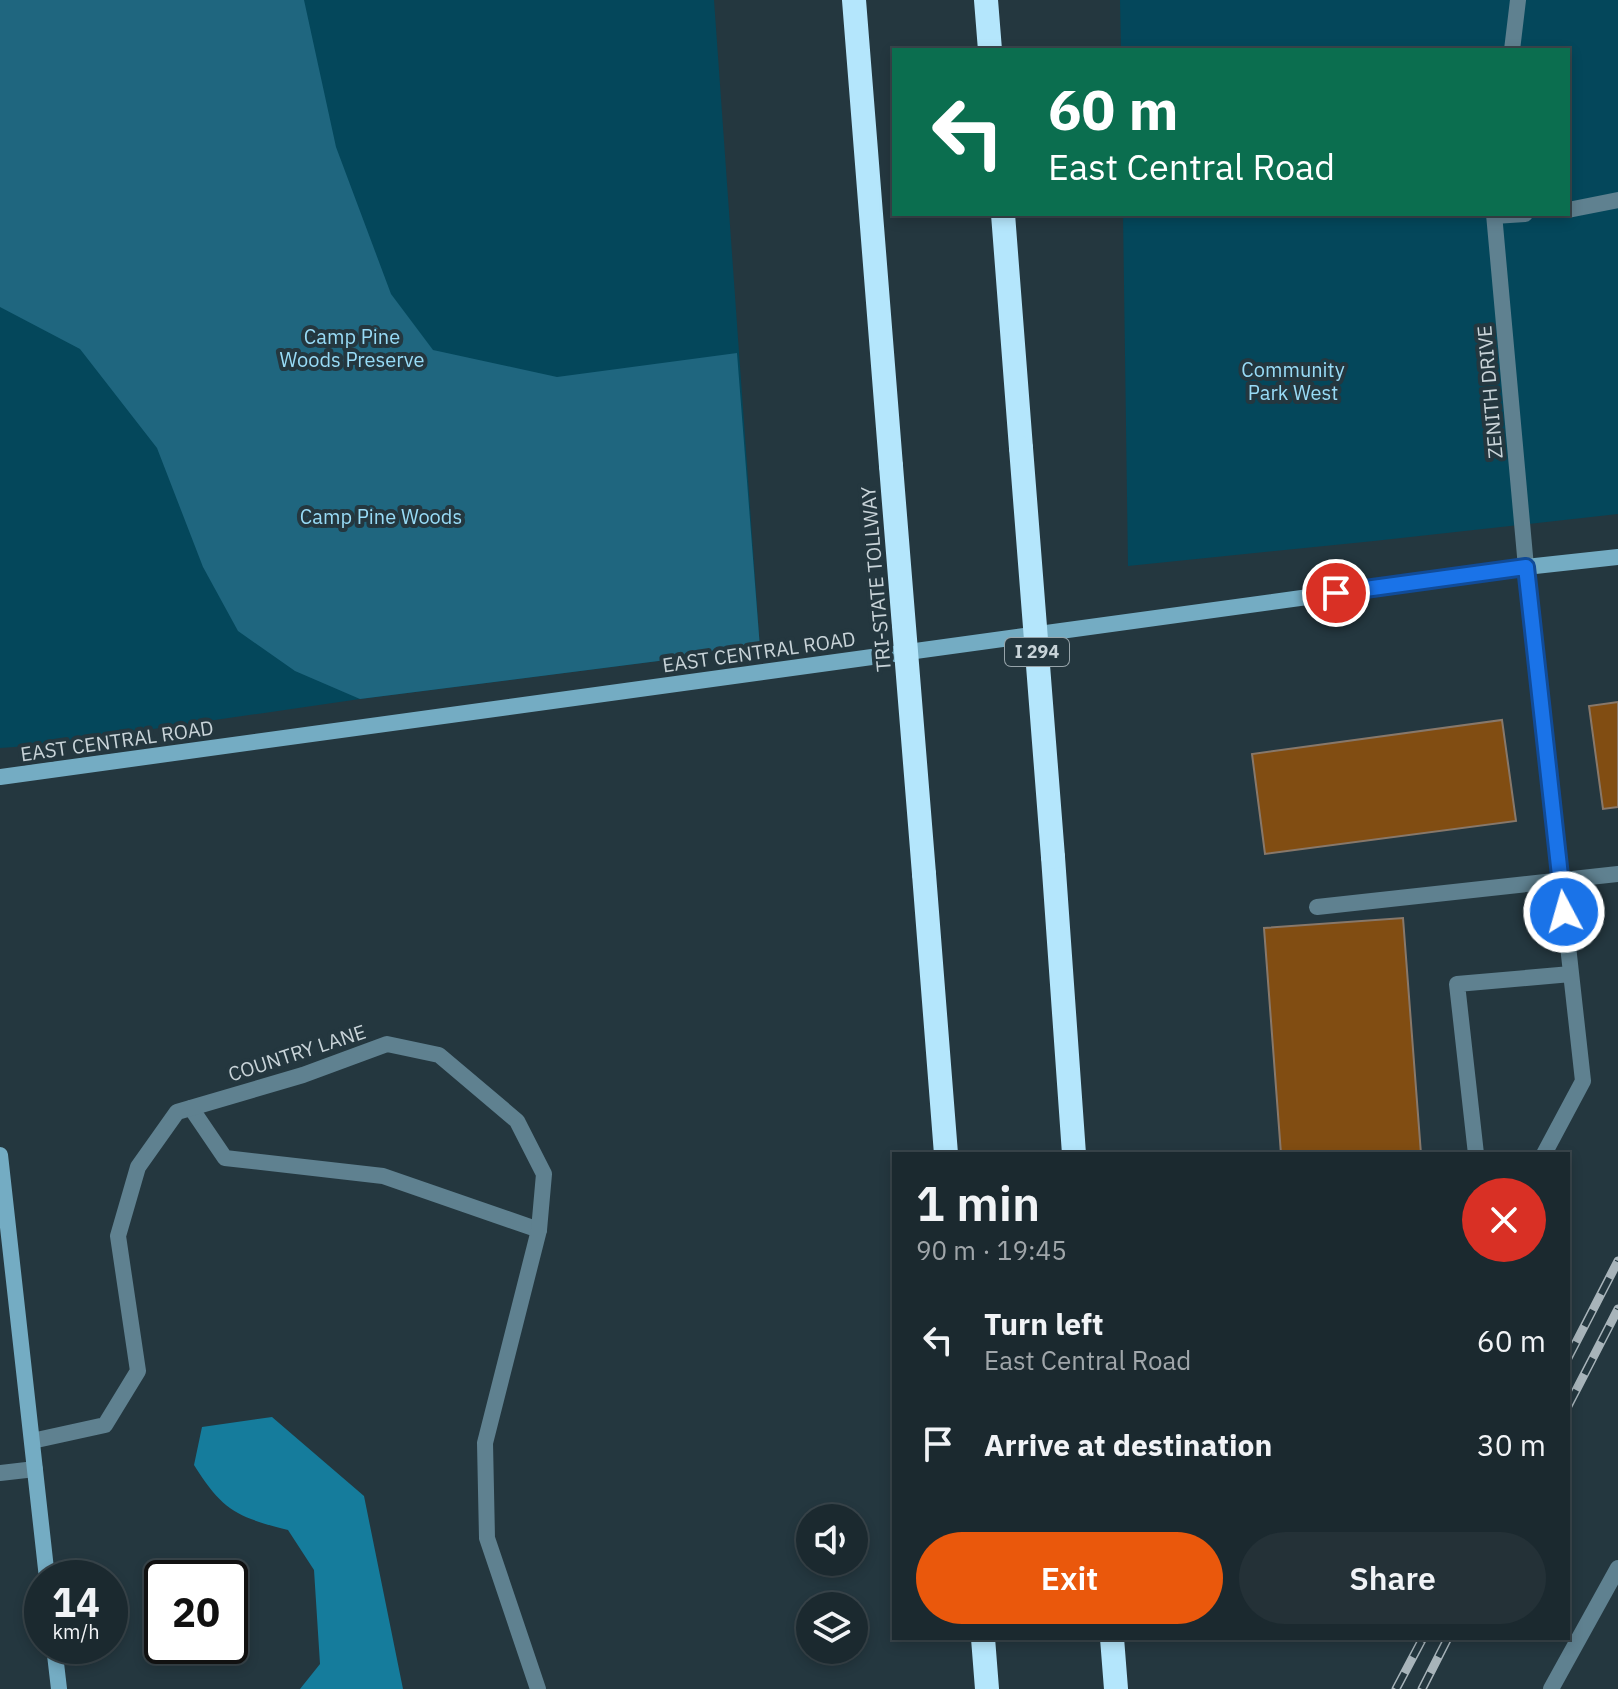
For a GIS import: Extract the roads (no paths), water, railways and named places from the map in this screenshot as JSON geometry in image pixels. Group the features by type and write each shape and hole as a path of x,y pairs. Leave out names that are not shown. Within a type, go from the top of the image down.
{"highway":[{"name":"TRI-STATE TOLLWAY","path":"854,0 946,1152"},
{"path":"986,0 990,48"},
{"name":"I 294","path":"1003,216 1074,1152"},
{"path":"983,1640 987,1689"},
{"path":"1112,1640 1116,1689"}],"main road":[{"name":"EAST CENTRAL ROAD","path":"0,777 1526,567 1618,557"},
{"path":"0,1155 45,1560"},
{"path":"56,1664 59,1689"}],"street":[{"path":"1512,48 1518,0"},
{"path":"1570,210 1618,200"},
{"name":"ZENITH DRIVE","path":"1494,216 1526,567 1583,1081 1545,1152"},
{"path":"1317,907 1618,874"},
{"path":"1476,1152 1457,984 1571,974"},
{"name":"COUNTRY LANE","path":"32,1441 105,1425 138,1371 118,1236 138,1167 177,1112 303,1075 387,1044 439,1055 517,1121 544,1174 539,1230 485,1443 487,1538 538,1689"},
{"path":"191,1108 225,1158 383,1176 539,1230"},
{"path":"0,1473 35,1469"},
{"path":"1551,1689 1618,1568"}],"railway":[{"path":"1570,1354 1618,1261"},
{"path":"1570,1402 1618,1309"},
{"path":"1396,1689 1422,1640"},
{"path":"1422,1689 1447,1640"}],"park label":[{"name":"Camp Pine Woods Preserve","path":"352,348"},
{"name":"Community Park West","path":"1293,382"},
{"name":"Camp Pine Woods","path":"381,517"}]}
